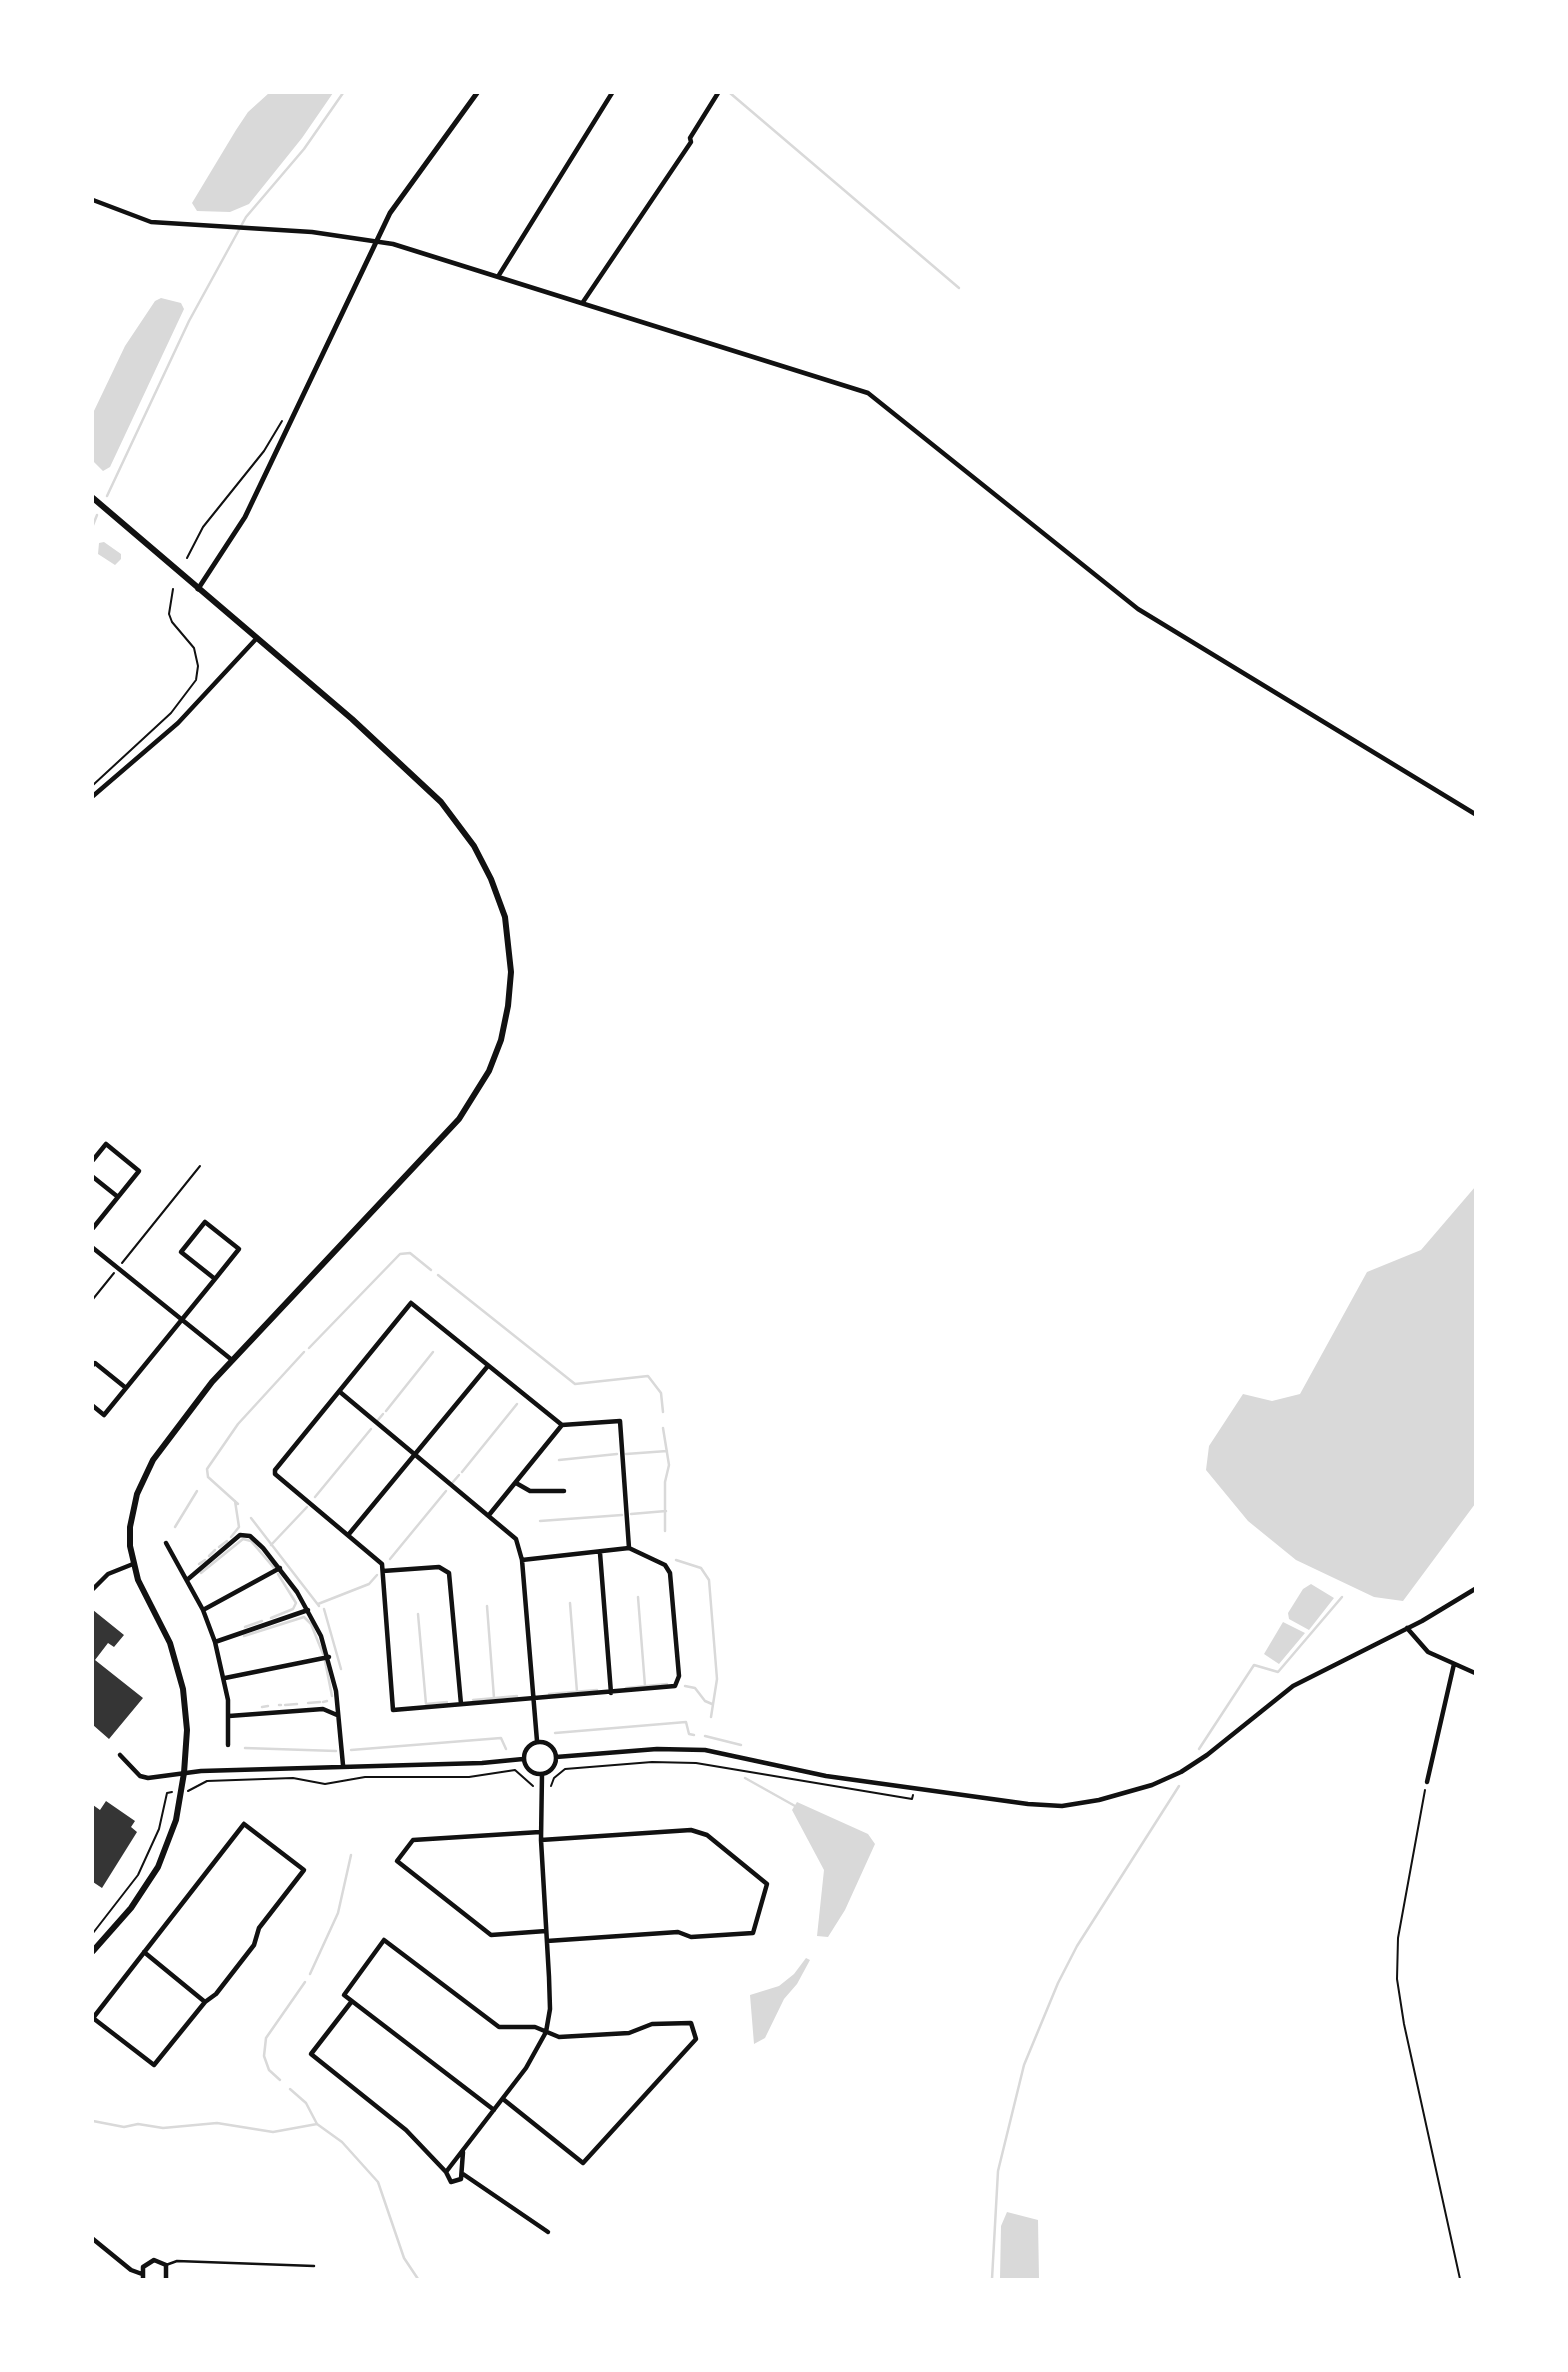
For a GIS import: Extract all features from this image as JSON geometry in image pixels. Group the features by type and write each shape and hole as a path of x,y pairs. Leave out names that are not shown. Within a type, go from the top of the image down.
{"main road":[{"path":"93,1951 131,1908 158,1867 176,1820 184,1773 186,1713 176,1663 164,1627 133,1564 131,1520 144,1478 169,1437 232,1360 426,1158 464,1112 488,1071 501,1040 511,972 508,933 499,897 484,863 455,818 401,762 95,500"}],"street":[{"path":"198,589 245,517 376,240 406,188 477,93"},
{"path":"499,275 612,93"},
{"path":"583,302 684,154 718,93"},
{"path":"93,200 151,222 376,240 499,275 868,393 1138,609 1475,814"},
{"path":"93,796 178,723 256,639"},
{"path":"93,1160 106,1143 139,1171 93,1228"},
{"path":"93,1177 118,1197"},
{"path":"93,1406 104,1415 215,1279 239,1249 205,1222 181,1252 215,1279"},
{"path":"93,1248 232,1360"},
{"path":"522,1560 629,1548 668,1569 678,1676 671,1689 393,1710 383,1571 378,1560 275,1474 275,1470 411,1303 562,1425 620,1421 629,1548"},
{"path":"93,1365 94,1363 126,1388"},
{"path":"349,1534 487,1367"},
{"path":"340,1392 516,1539 522,1560 537,1741"},
{"path":"489,1516 562,1425"},
{"path":"516,1483 530,1491 564,1490"},
{"path":"187,1580 240,1535 254,1538 280,1568 308,1610 329,1657 343,1765"},
{"path":"166,1543 203,1610 215,1642 225,1678 229,1716 228,1745"},
{"path":"600,1553 611,1693"},
{"path":"93,1589 108,1574 133,1564"},
{"path":"383,1571 439,1567 449,1573 461,1704"},
{"path":"203,1610 280,1568"},
{"path":"556,1758 657,1749 705,1751 887,1786 1062,1805 1128,1793 1181,1772 1207,1755 1293,1686 1407,1628 1475,1589"},
{"path":"215,1642 308,1610"},
{"path":"1407,1628 1423,1648 1475,1674"},
{"path":"225,1678 329,1657"},
{"path":"1427,1782 1454,1664"},
{"path":"229,1716 323,1709 337,1715"},
{"path":"537,1741 549,1745 556,1758 553,1767 542,1774 530,1771 523,1759 526,1749 537,1741"},
{"path":"120,1755 141,1776 343,1765 482,1763 523,1759"},
{"path":"463,2152 463,2174 454,2183 446,2178 446,2172 503,2099 537,2051 546,2032 550,2009 540,1832 542,1774"},
{"path":"244,1824 304,1870 260,1928 254,1945 216,1994 205,2002 154,2065 93,2018 244,1824"},
{"path":"541,1840 691,1830 707,1835 766,1884 753,1933 691,1937 677,1932 547,1941"},
{"path":"540,1832 413,1840 397,1861 491,1935 546,1931"},
{"path":"494,2110 344,1995 384,1940 499,2028 535,2027 562,2037 629,2032 652,2024 691,2024 696,2039 583,2163 503,2099"},
{"path":"144,1952 205,2002"},
{"path":"352,2001 311,2054 406,2130 446,2172"},
{"path":"463,2174 548,2232"},
{"path":"93,2239 142,2277 147,2262 160,2261 166,2265 166,2279"}],"lane":[{"path":"166,2265 177,2261 314,2266"}],"path":[{"path":"187,558 203,527 264,451 285,416"},
{"path":"93,785 171,713 196,680 198,666 194,648 172,622 169,614 173,589"},
{"path":"93,1298 200,1166"},
{"path":"551,1786 554,1778 565,1769 652,1762 696,1763 912,1799"},
{"path":"194,1791 199,1784 207,1781 293,1778 325,1784 365,1777 469,1777 515,1770 534,1786"},
{"path":"1427,1782 1398,1938 1397,1979 1404,2024 1460,2279"},
{"path":"93,1933 126,1894 149,1855 167,1793"}],"shaded area":[{"path":"269,93 333,93 302,138 249,204 230,212 197,211 192,203 236,130 248,112"},
{"path":"161,298 181,303 184,309 110,467 103,471 93,461 93,413 125,346 155,301"},
{"path":"104,542 121,554 121,559 115,565 98,554 99,543"},
{"path":"1475,1187 1475,1504 1403,1601 1374,1597 1296,1560 1248,1521 1206,1470 1209,1446 1243,1394 1272,1401 1300,1394 1367,1272 1421,1250"},
{"path":"1311,1584 1334,1598 1309,1630 1289,1619 1288,1613 1303,1589"},
{"path":"1283,1622 1305,1633 1279,1664 1264,1654"},
{"path":"797,1802 868,1834 875,1844 845,1910 828,1937 817,1936 824,1870 792,1810"},
{"path":"806,1958 810,1960 797,1984 784,1999 765,2038 754,2044 750,1995 779,1986 794,1974"},
{"path":"1007,2212 1038,2220 1039,2279 1000,2279 1001,2226"}],"building":[{"path":"93,1610 124,1635 114,1647 108,1643 95,1660 143,1698 109,1739 93,1725"},
{"path":"106,1801 135,1821 131,1827 137,1832 102,1888 93,1882 93,1805 100,1810"}],"waterway":[{"path":"107,496 189,321 246,217 304,149 343,93"},
{"path":"730,93 959,288"},
{"path":"93,525 97,515"},
{"path":"309,1348 400,1254 410,1253 431,1270"},
{"path":"438,1275 575,1384 648,1376 661,1393 663,1412"},
{"path":"238,1504 208,1477 207,1469 238,1424 304,1352"},
{"path":"386,1411 433,1352"},
{"path":"462,1472 517,1404"},
{"path":"378,1420 383,1414"},
{"path":"663,1428 669,1465 665,1482 665,1531"},
{"path":"315,1497 371,1429"},
{"path":"626,1454 667,1451"},
{"path":"559,1460 617,1454"},
{"path":"453,1482 459,1475"},
{"path":"175,1527 197,1491"},
{"path":"390,1559 446,1491"},
{"path":"231,1537 239,1527 235,1501"},
{"path":"271,1545 307,1507"},
{"path":"631,1514 666,1511"},
{"path":"540,1521 622,1515"},
{"path":"251,1518 319,1606"},
{"path":"201,1573 243,1539 251,1541 274,1568"},
{"path":"219,1547 227,1541"},
{"path":"209,1556 215,1550"},
{"path":"199,1564 205,1560"},
{"path":"676,1560 701,1568 709,1580 717,1679 711,1717"},
{"path":"271,1618 293,1609 296,1603 278,1574"},
{"path":"318,1604 369,1584 377,1575"},
{"path":"638,1597 645,1686"},
{"path":"1199,1749 1254,1665 1278,1672 1342,1597"},
{"path":"570,1603 577,1692"},
{"path":"487,1606 494,1698"},
{"path":"324,1609 341,1669"},
{"path":"418,1614 426,1704 447,1702"},
{"path":"244,1636 304,1617 311,1624 323,1654"},
{"path":"245,1627 262,1621"},
{"path":"325,1661 332,1696"},
{"path":"626,1688 667,1684"},
{"path":"685,1686 695,1688 705,1701 712,1704"},
{"path":"549,1694 597,1690"},
{"path":"473,1700 517,1696"},
{"path":"323,1702 327,1701"},
{"path":"308,1703 320,1702"},
{"path":"285,1705 297,1704"},
{"path":"262,1707 268,1706"},
{"path":"555,1733 686,1722 689,1734 694,1735"},
{"path":"705,1736 741,1745"},
{"path":"351,1750 501,1738 506,1749"},
{"path":"245,1748 336,1751"},
{"path":"745,1778 795,1806"},
{"path":"992,2279 998,2171 1024,2065 1058,1983 1077,1946 1179,1786"},
{"path":"310,1974 338,1913 351,1855"},
{"path":"280,2080 269,2070 264,2056 266,2038 305,1982"},
{"path":"290,2089 306,2103 317,2124 342,2142 378,2182 404,2258 418,2279"},
{"path":"93,2121 124,2127 138,2124 163,2128 217,2123 273,2132 317,2124"}]}
